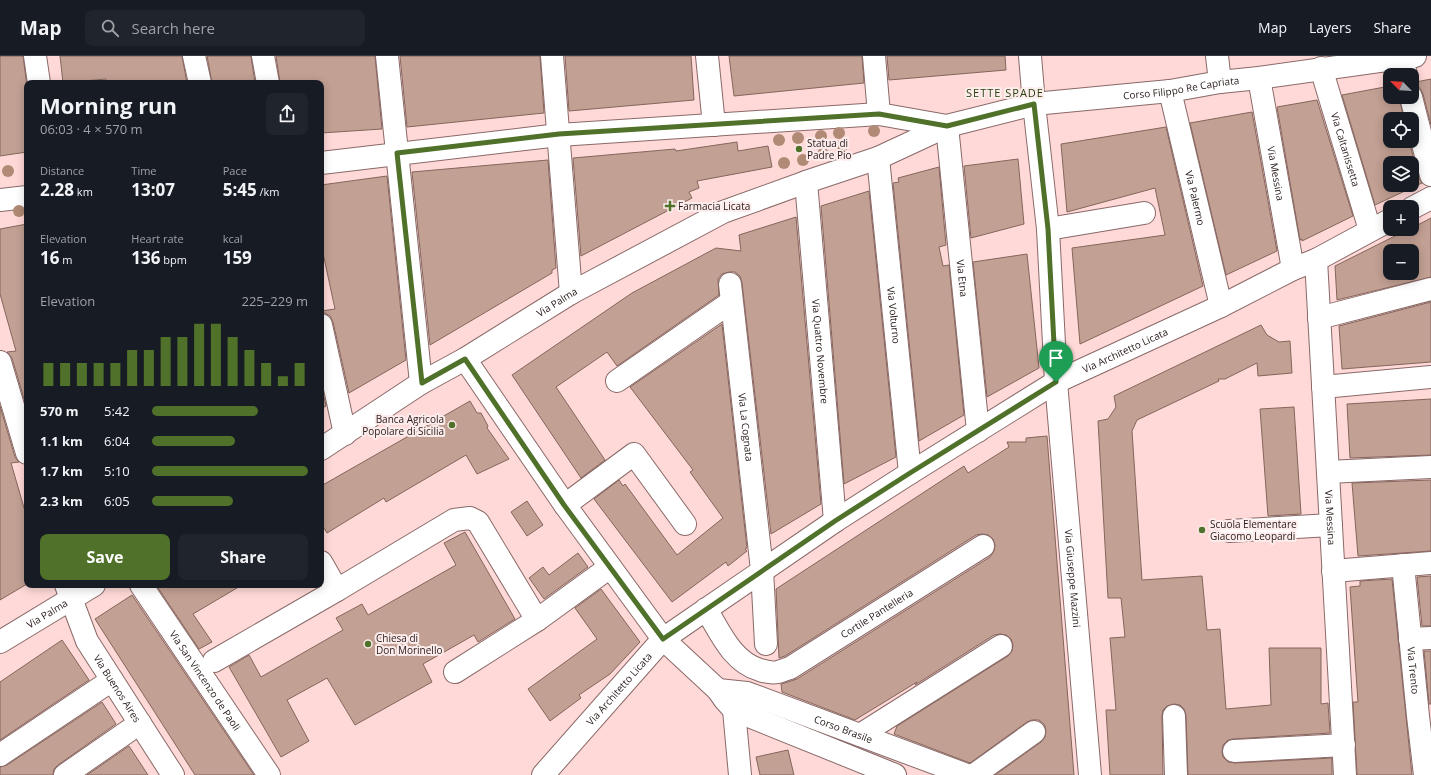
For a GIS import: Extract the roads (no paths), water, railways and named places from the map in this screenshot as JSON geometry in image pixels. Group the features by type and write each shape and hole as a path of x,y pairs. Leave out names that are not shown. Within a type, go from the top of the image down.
{"street":[{"path":"35,56 39,80"},
{"path":"194,56 199,80"},
{"path":"263,56 267,80"},
{"path":"388,56 422,383"},
{"path":"552,56 571,293"},
{"path":"707,56 714,125"},
{"path":"874,56 879,114"},
{"name":"Via Giuseppe Mazzini","path":"1030,56 1048,229 1056,382 1090,775"},
{"path":"1217,56 1220,82"},
{"name":"Corso Filippo Re Capriata","path":"806,182 878,158 947,126 1034,104 1170,90 1220,82 1259,78 1321,68 1355,60 1408,63"},
{"name":"Via Caltanissetta","path":"1321,68 1370,230"},
{"name":"Via Messina","path":"1259,78 1293,269"},
{"name":"Via Palermo","path":"1170,90 1221,306"},
{"path":"1414,104 1431,175"},
{"name":"Corso Filippo Re Capriata","path":"324,163 559,134 879,114 947,126"},
{"name":"Via Etna","path":"947,126 978,430"},
{"name":"Via Volturno","path":"878,158 910,473"},
{"name":"Via Palma","path":"324,447 422,383 465,359 571,293 723,212 806,182"},
{"name":"Via Quattro Novembre","path":"806,182 835,521"},
{"path":"0,200 24,197"},
{"path":"1419,204 1431,198"},
{"path":"1048,229 1144,213"},
{"name":"Via Architetto Licata","path":"543,775 663,639 835,521 1056,382 1221,306 1293,269 1316,260 1383,224"},
{"name":"Via Messina","path":"1316,260 1346,775"},
{"path":"1319,318 1431,289"},
{"name":"Via La Cognata","path":"617,381 730,293 762,570 766,644"},
{"path":"324,338 345,434"},
{"path":"465,359 564,505 663,639 718,690 734,710 895,775"},
{"path":"0,362 24,443"},
{"path":"1323,387 1431,377"},
{"path":"564,505 634,454 685,524"},
{"path":"1328,472 1431,466"},
{"path":"214,661 454,520 470,518 478,522 537,620"},
{"path":"1229,531 1331,525"},
{"name":"Cortile Pantelleria","path":"706,609 729,648 740,660 751,668 767,673 779,672 790,668 984,546"},
{"path":"1334,571 1431,563"},
{"name":"Via Trento","path":"1403,565 1421,639 1425,775"},
{"path":"324,567 337,590"},
{"path":"455,672 537,620 610,567"},
{"name":"Via Palma","path":"0,642 68,592 83,588"},
{"name":"Via San Vincenzo de Paoli","path":"143,588 269,775"},
{"name":"Via Buenos Aires","path":"68,592 87,641 173,775"},
{"path":"860,735 1001,646"},
{"path":"0,755 112,680"},
{"name":"Corso Brasile","path":"718,690 747,692 967,775"},
{"path":"734,710 740,775"},
{"path":"1174,716 1176,775"},
{"path":"64,775 140,723"},
{"path":"974,775 1034,732"},
{"path":"1234,751 1344,745"}],"place":[{"name":"Statua di Padre Pio","path":"799,149"},
{"name":"Farmacia Licata","path":"670,206"},
{"name":"Banca Agricola Popolare di Sicilia","path":"452,425"},
{"name":"Scuola Elementare Giacomo Leopardi","path":"1202,530"},
{"name":"Chiesa di Don Morinello","path":"368,644"}],"district":[{"name":"SETTE SPADE","path":"1005,93"}]}
